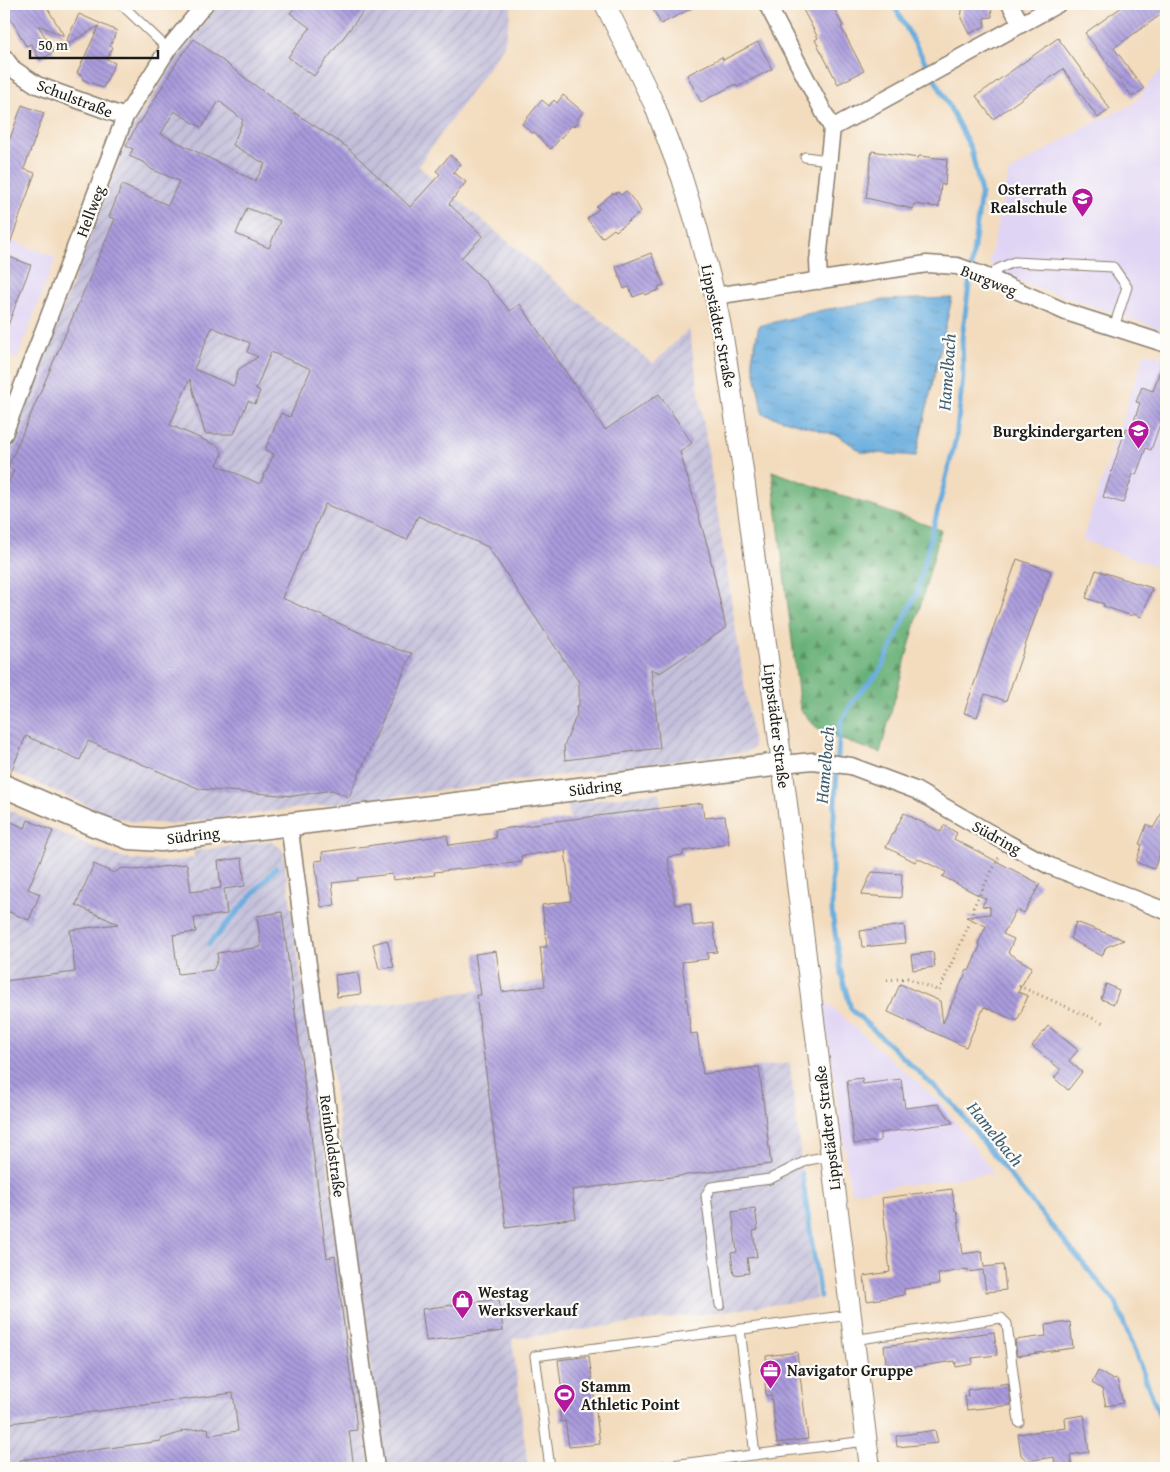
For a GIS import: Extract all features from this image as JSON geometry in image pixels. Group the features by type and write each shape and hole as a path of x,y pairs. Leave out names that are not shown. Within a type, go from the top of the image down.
{"main road":[{"name":"Südring","path":"4,786 129,838 161,840 782,764"}],"street":[{"name":"Hellweg","path":"4,434 125,117 168,49 205,4"},
{"name":"Lippstädter Straße","path":"605,4 654,104 682,178 698,227 724,343 742,460 782,764 870,1468"},
{"path":"767,4 832,128 818,261 819,280"},
{"path":"1010,4 1021,24"},
{"path":"832,128 1058,4"},
{"name":"Schulstraße","path":"4,57 13,69 36,85 125,117"},
{"name":"Burgweg","path":"715,296 927,264 957,266 1066,312 1166,344"},
{"name":"Südring","path":"782,764 813,760 851,766 914,790 1050,866 1166,911"},
{"name":"Reinholdstraße","path":"289,824 376,1468"}],"lane":[{"path":"121,4 168,49"},
{"path":"805,157 828,160"},
{"path":"985,277 1014,262 1113,267 1127,286 1114,327"},
{"path":"720,1305 706,1195 711,1187 770,1178 808,1160 830,1156"},
{"path":"550,1468 535,1356 850,1315"},
{"path":"853,1340 1000,1318 1007,1324 1019,1422"},
{"path":"740,1329 755,1454"},
{"path":"648,1468 866,1441"}],"path":[{"path":"887,980 907,978 939,991 972,918 973,908 1006,843"},
{"path":"1019,986 1106,1024"}],"shaded area":[{"path":"220,4 512,4 504,46 418,166 653,364 689,329 754,747 746,752 172,824 134,822 110,815 4,769 4,463 130,132 178,56"},
{"name":"Osterrath Realschule","path":"1166,64 1166,331 1009,278 989,263 1009,172 1084,128 1133,104"},
{"path":"4,238 56,257 17,359 4,355"},
{"name":"Burgkindergarten","path":"1145,352 1166,359 1166,570 1082,540"},
{"path":"659,792 696,1075 790,1063 816,1299 512,1339 528,1468 384,1468 324,1012 544,981 540,947 547,946 542,905 571,901 565,856 575,854 568,804"},
{"path":"4,808 125,859 167,862 194,858 194,851 271,841 283,850 370,1468 4,1468"},
{"path":"822,999 941,1103 994,1173 851,1192"}],"green space":[{"path":"772,471 941,530 880,753 825,734 800,709"}],"water":[{"path":"952,298 916,456 862,452 839,436 763,414 752,358 759,326 823,310 884,300"}],"building":[{"path":"4,4 45,4 64,36 38,25 54,52 40,60 31,44 26,46"},
{"path":"297,4 369,4 314,76 288,57 310,28 290,13"},
{"path":"650,4 700,4 661,24"},
{"path":"800,4 832,4 843,26 841,27 864,71 838,84 815,40 818,38"},
{"path":"963,4 991,4 992,17 984,18 985,26 969,34 961,18"},
{"path":"1126,4 1166,4 1166,11 1114,48 1144,89 1132,97 1085,33"},
{"path":"79,14 117,31 110,46 113,47 107,59 115,63 103,88 82,79 83,76 77,73 99,26 64,46"},
{"path":"1058,38 1110,109 1098,118 1063,69 993,119 976,96"},
{"path":"194,39 269,96 347,147 410,207 440,174 436,171 450,155 461,164 453,172 466,182 449,204 483,236 461,258 483,279 510,311 520,304 605,430 659,394 692,443 680,452 708,548 726,628 660,673 651,669 660,748 565,760 564,746 577,714 576,706 579,706 579,682 488,547 418,516 407,540 325,504 282,598 399,650 412,653 349,797 332,790 294,796 200,789 88,741 80,760 26,736 10,774 4,773 4,641 8,631 4,629 4,493 14,470 8,467 115,219 109,217 122,185 168,205 179,181 151,169 145,163 129,156 133,149 126,146 138,123 140,123 180,57","holes":["219,101 243,120 233,145 265,164 255,181 161,134 174,111 202,128","247,208 280,221 269,248 236,234","212,327 250,343 247,352 258,357 239,369 234,386 194,369","271,352 311,369 290,417 281,413 265,450 274,454 260,484 217,465 222,455 222,451 218,446 170,425 190,379 205,434 234,434 248,401 255,404 260,391 256,389"]},
{"path":"758,42 772,69 737,87 736,84 701,102 687,75 722,57 723,60"},
{"path":"563,95 583,112 577,120 577,125 571,126 551,149 534,132 532,133 522,124 542,100 549,106 554,100 557,103"},
{"path":"22,105 44,113 24,169 35,173 6,255 4,255 4,155"},
{"path":"872,151 918,158 919,156 947,159 945,185 941,184 939,207 914,204 913,209 866,198"},
{"path":"626,191 641,212 616,231 614,229 602,238 587,219 599,209 596,207 613,193 618,192 621,195"},
{"path":"651,253 664,285 658,287 659,290 633,297 629,287 624,289 616,267"},
{"path":"4,255 31,265 5,333 4,333"},
{"path":"1164,359 1166,360 1166,423 1161,421 1151,450 1146,448 1136,475 1133,474 1123,503 1103,497 1126,428 1131,430 1140,403 1136,402 1142,387 1153,391"},
{"path":"1017,559 1051,571 1006,701 985,694 977,717 964,713"},
{"path":"1096,570 1152,588 1142,617 1133,614 1132,616 1086,598"},
{"path":"702,803 704,818 725,816 729,844 683,851 683,855 668,857 675,905 690,903 693,926 713,923 717,952 707,953 708,959 682,962 691,1034 697,1033 703,1074 759,1067 771,1164 572,1190 576,1218 506,1228 476,995 481,995 475,954 496,951 502,992 545,986 540,947 547,947 542,905 571,901 565,850 521,856 522,862 434,872 435,875 393,880 392,874 332,883 335,905 321,907 315,861 323,860 322,852 447,835 449,845 481,841 496,838 495,830"},
{"path":"1166,806 1166,837 1154,869 1136,862 1142,845 1139,844 1147,824 1153,828"},
{"path":"904,813 941,832 944,825 957,833 954,839 1040,884 1024,913 1016,910 1003,934 1014,939 1008,953 1032,967 1018,992 1028,996 1017,1021 984,1007 966,1047 888,1012 900,984 940,1001 943,1023 967,970 969,971 986,926 966,917 990,914 990,907 982,906 986,899 942,876 946,872 917,858 915,862 886,847"},
{"path":"4,819 25,828 28,820 53,831 28,889 40,894 29,920 4,910"},
{"path":"242,858 245,886 224,889 227,914 194,918 196,932 173,935 178,974 213,970 218,960 217,953 261,947 257,916 282,912 327,1258 335,1256 357,1430 349,1431 354,1468 20,1468 20,1460 161,1441 161,1439 181,1431 208,1428 209,1435 238,1431 233,1393 4,1424 4,981 75,972 70,930 118,924 76,905 94,864 114,873 125,868 135,870 187,864 191,892 221,888 218,861"},
{"path":"872,872 902,874 901,898 861,895"},
{"path":"1076,922 1124,940 1106,947 1102,956 1070,939"},
{"path":"904,925 906,943 862,947 860,931"},
{"path":"387,940 394,967 379,969 373,944"},
{"path":"933,952 935,967 913,970 911,955"},
{"path":"358,972 361,994 337,997 335,975"},
{"path":"1106,984 1119,990 1114,1004 1101,999"},
{"path":"1048,1026 1078,1050 1069,1061 1082,1072 1068,1090 1054,1078 1061,1070 1032,1046"},
{"path":"862,1078 863,1084 901,1079 905,1108 938,1104 953,1123 880,1133 880,1141 854,1144 847,1080"},
{"path":"952,1189 963,1254 982,1251 984,1267 1003,1265 1006,1290 986,1292 983,1270 968,1272 968,1269 938,1274 939,1284 904,1289 904,1295 867,1301 864,1276 890,1272 882,1198"},
{"path":"755,1208 758,1230 753,1231 757,1257 747,1258 749,1273 734,1275 731,1253 737,1252 732,1212"},
{"name":"Westag Werksverkauf","path":"499,1299 503,1331 426,1341 422,1309"},
{"path":"1070,1322 1073,1348 1017,1356 1015,1340 1046,1336 1045,1325"},
{"path":"994,1332 997,1355 972,1358 973,1364 956,1367 955,1361 887,1371 884,1346"},
{"path":"797,1352 808,1439 777,1443 771,1395 766,1396 765,1383 769,1382 766,1356"},
{"path":"589,1356 600,1444 569,1447 565,1421 561,1422 559,1408 564,1408 558,1360"},
{"path":"1098,1371 1113,1380 1117,1379 1123,1403 1106,1406 1102,1389 1092,1383"},
{"path":"1008,1383 1011,1405 967,1410 965,1396 968,1396 967,1390"},
{"path":"1084,1415 1089,1452 1070,1455 1072,1468 1055,1468 1054,1457 1027,1461 1021,1455 1018,1434 1066,1428 1065,1418"},
{"path":"935,1430 938,1443 897,1447 896,1436"}],"waterway":[{"name":"Hamelbach","path":"893,4 971,149 981,193 962,338 963,377 956,438 917,592 880,671 854,699 840,724 832,850 832,912 841,973 851,1009 954,1105 1015,1182 1116,1303 1166,1432"},
{"path":"209,944 276,868"},
{"path":"802,1174 820,1297"}],"place":[{"name":"Osterrath Realschule","path":"1083,217"},
{"name":"Burgkindergarten","path":"1139,450"},
{"name":"Westag Werksverkauf","path":"462,1320"},
{"name":"Navigator Gruppe","path":"771,1389"},
{"name":"Stamm Athletic Point","path":"565,1414"}]}
